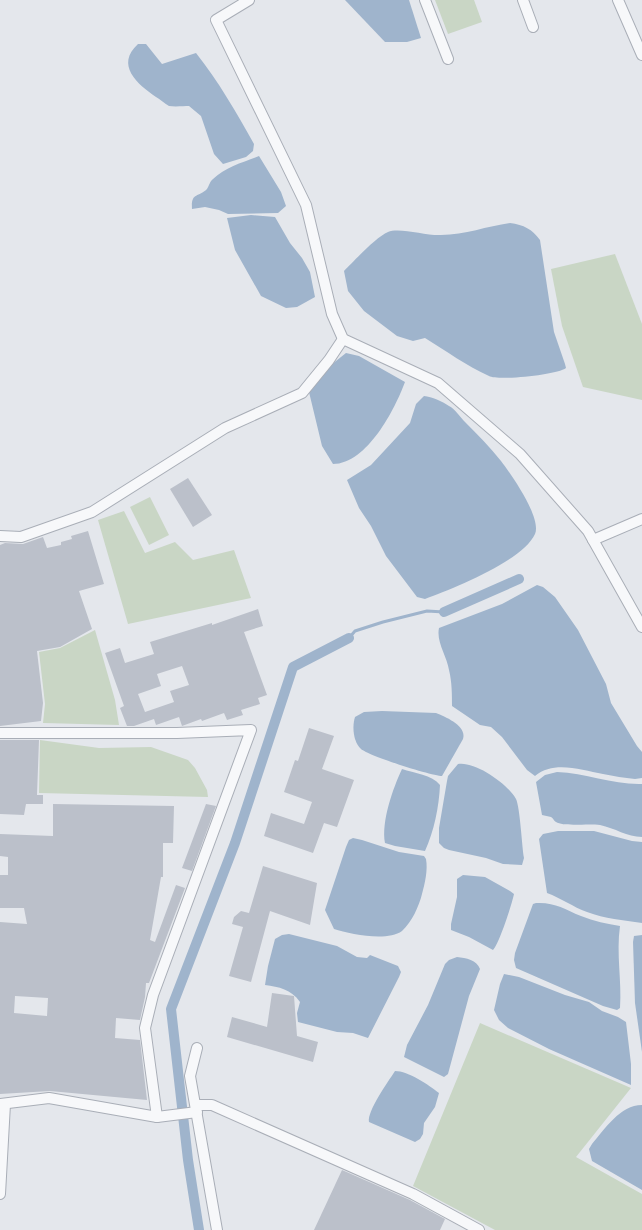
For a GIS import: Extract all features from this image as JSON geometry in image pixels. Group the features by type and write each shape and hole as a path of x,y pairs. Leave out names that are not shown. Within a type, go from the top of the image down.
{"street":[{"path":"249,0 216,20 306,205 332,314 343,339 438,383 520,454 588,531 642,628"},
{"path":"426,0 448,59"},
{"path":"523,0 533,27"},
{"path":"618,0 642,55"},
{"path":"0,536 21,538 92,512 225,428 302,393 343,339"},
{"path":"593,540 642,519"},
{"path":"0,733 177,733 251,730 153,995 145,1028 157,1117"},
{"path":"197,1048 190,1076 193,1110 217,1230"},
{"path":"0,1194 3,1104 49,1098 157,1117 212,1105 413,1194 478,1230"}],"green space":[{"path":"435,0 474,0 482,22 448,34"},
{"path":"615,254 642,324 642,400 583,387 562,326 551,269"},
{"path":"150,497 169,535 149,545 130,507"},
{"path":"124,511 145,553 175,542 193,560 234,550 251,598 128,624 98,520"},
{"path":"95,630 115,700 119,725 43,723 45,704 39,652 60,648"},
{"path":"40,740 99,748 151,747 188,760 195,768 207,790 208,797 39,793"},
{"path":"480,1023 631,1088 576,1157 642,1194 642,1230 495,1230 413,1186"}],"water":[{"path":"345,0 409,0 421,38 407,42 385,42"},
{"path":"138,44 146,44 162,64 196,53 220,86 241,120 254,144 253,151 246,157 223,164 214,154 201,116 189,106 169,106 149,92 131,74 128,59"},
{"path":"259,156 281,192 286,206 278,213 228,214 205,207 192,209 194,198 204,192 211,181 223,171"},
{"path":"251,215 275,217 310,272 315,297 297,307 286,308 261,296 235,250 227,218"},
{"path":"510,223 527,228 540,240 554,332 566,368 560,371 515,378 489,376 425,338 413,341 397,336 364,311 348,291 344,271 371,244 388,232 399,230 450,235"},
{"path":"346,353 359,356 405,382 387,420 368,445 357,455 345,462 333,464 322,446 309,392 317,381 316,377"},
{"path":"424,396 443,402 451,407 501,461 530,507 536,527 535,534 528,544 502,564 469,581 425,599 417,597 386,556 371,526 359,508 347,480 371,465 410,423 416,404"},
{"path":"537,585 543,587 555,597 578,630 606,684 611,703 642,752 642,778 627,778 559,767 542,771 535,776 527,770 502,737 491,727 480,725 452,706 450,675 440,644 439,628 502,604"},
{"path":"364,712 436,713 459,726 462,730 463,739 442,776 401,765 366,752 358,746 354,734 355,717"},
{"path":"458,764 473,766 482,770 499,781 516,799 524,858 522,865 503,864 486,858 449,850 439,843 439,828 448,776"},
{"path":"402,769 428,777 440,785 436,819 425,851 385,843 386,815"},
{"path":"557,772 579,774 621,783 642,784 642,837 631,836 600,825 570,825 555,822 551,817 542,815 536,782 545,775"},
{"path":"558,831 594,831 642,842 642,923 594,914 547,893 539,839 543,834"},
{"path":"353,838 399,852 424,856 426,859 427,868 421,899 412,919 402,931 378,937 334,929 325,910 346,847 349,840"},
{"path":"463,875 485,877 514,894 502,932 493,950 451,930 457,897 457,879"},
{"path":"533,904 554,905 581,916 620,926 620,1008 617,1010 603,1006 516,968 515,953"},
{"path":"289,934 337,946 357,957 367,958 370,955 398,966 401,972 399,977 368,1038 353,1033 337,1032 298,1022 297,1013 300,1002 293,994 284,989 265,985 275,939"},
{"path":"642,935 642,1052 635,1003 633,942 634,936"},
{"path":"457,957 474,962 480,969 469,996 448,1074 444,1077 404,1057 407,1045 428,1005 445,964"},
{"path":"504,974 519,977 589,1002 602,1011 626,1022 631,1064 631,1085 549,1049 508,1028 499,1020 494,1010"},
{"path":"395,1071 412,1076 439,1093 435,1107 424,1123 423,1134 415,1142 369,1122 371,1111"},
{"path":"642,1105 642,1190 592,1161 589,1149 620,1113 634,1106"}],"building":[{"path":"188,478 212,515 193,527 170,489"},
{"path":"88,531 104,584 79,591 92,629 60,647 37,651 43,703 41,721 0,726 0,545 5,543 23,544 43,537 47,548 61,545 61,542 72,539 71,536"},
{"path":"258,609 263,626 244,632 267,695 258,698 260,704 241,710 243,715 227,720 224,713 182,726 179,717 156,725 154,719 134,726 127,726 120,708 124,706 105,653 120,648 125,663 154,654 150,642 212,623 212,625","holes":["182,666 189,685 170,691 174,702 145,712 138,694 161,686 157,674"]},
{"path":"309,728 334,736 322,769 354,780 337,827 324,823 313,853 264,836 271,813 304,824 312,802 284,792 295,760 298,761"},
{"path":"0,740 39,740 37,795 43,795 43,804 26,804 24,815 0,814"},
{"path":"53,804 174,806 173,843 163,843 163,877 161,877 150,940 155,942 176,885 185,888 149,983 146,983 140,1020 116,1018 115,1038 140,1040 147,1100 50,1091 0,1094 0,922 27,924 24,908 0,908 0,875 8,875 8,857 0,856 0,834 53,836","holes":["15,996 48,998 47,1016 14,1013"]},
{"path":"206,804 216,806 192,871 182,868"},
{"path":"263,866 317,883 310,925 270,911 251,982 229,976 243,927 232,924 234,917 241,911 249,913"},
{"path":"272,993 294,996 297,1036 318,1042 313,1062 227,1037 232,1017 267,1027"},
{"path":"342,1170 410,1200 445,1219 440,1230 314,1230"}],"waterway":[{"path":"444,612 519,579"},
{"path":"349,638 355,631 383,622 427,611 444,612"},
{"path":"199,1230 188,1160 171,1009 235,843 293,667 349,638"}]}
